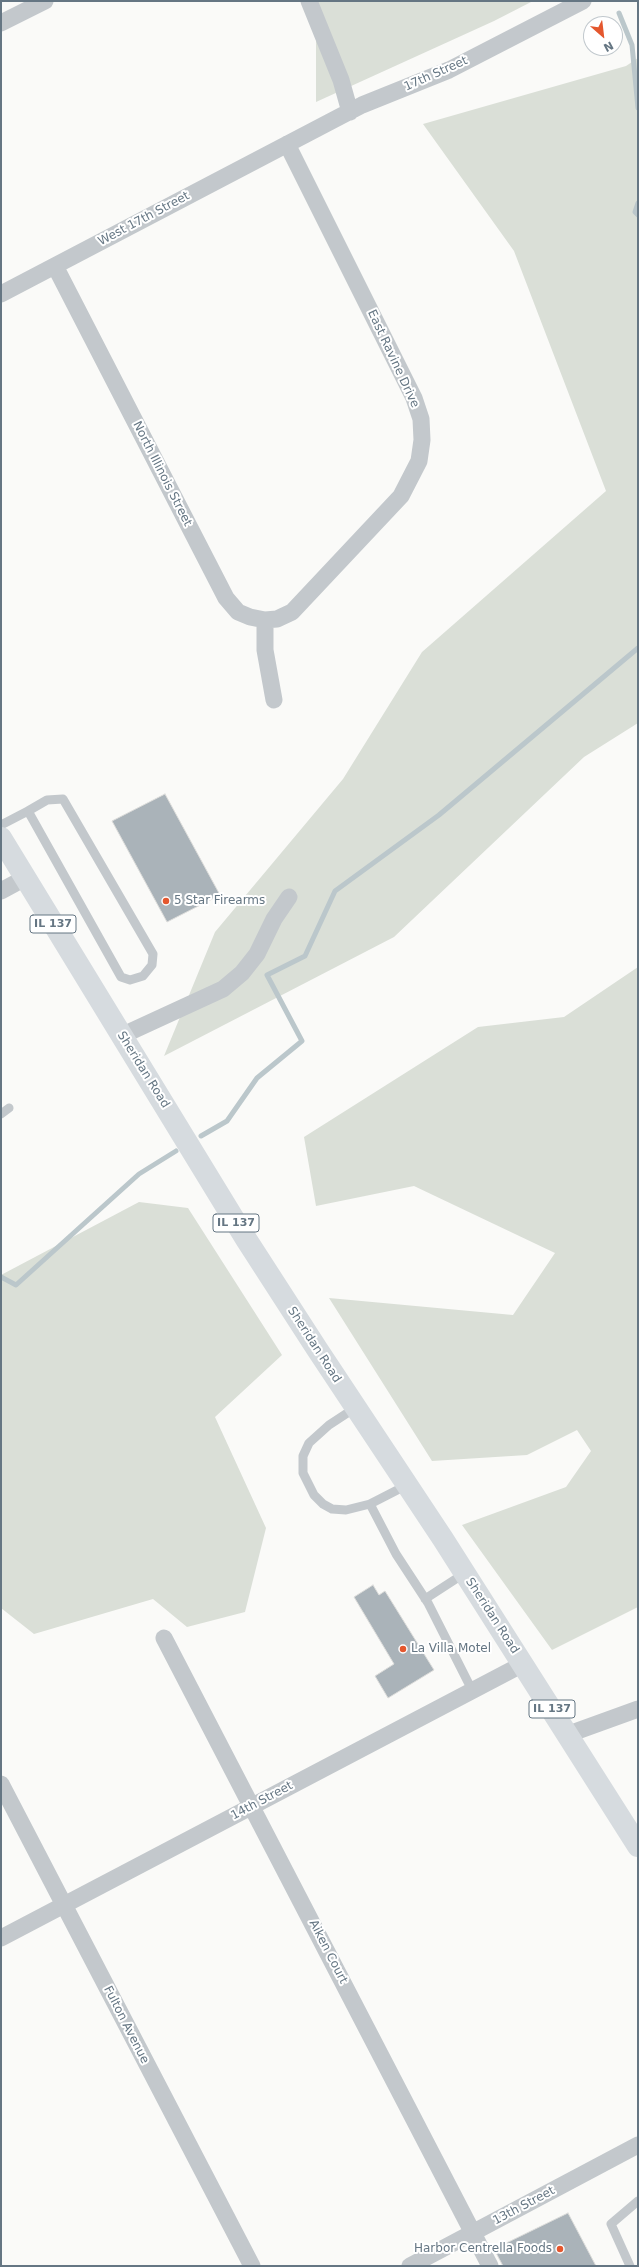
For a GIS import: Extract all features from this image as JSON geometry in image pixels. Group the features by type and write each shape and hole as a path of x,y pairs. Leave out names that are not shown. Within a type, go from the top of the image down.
{"main road":[{"name":"Sheridan Road","path":"1,838 246,1239 569,1734 638,1846"}],"street":[{"path":"1,23 45,1"},
{"path":"309,1 342,80 350,112"},
{"name":"17th Street","path":"287,144 350,112 448,70 583,1"},
{"name":"West 17th Street","path":"1,294 287,144"},
{"name":"East Ravine Drive","path":"287,144 414,398 420,419 422,440 419,461 412,478 401,496 305,598"},
{"name":"North Illinois Street","path":"55,266 226,598 238,612 250,617 265,620 277,618 292,612 305,598"},
{"path":"265,620 265,650 274,700"},
{"path":"1,891 25,878"},
{"path":"121,1036 223,989 242,973 257,954 274,919 289,897"},
{"name":"Aiken Court","path":"164,1638 490,2266"},
{"name":"14th Street","path":"1,1938 523,1664"},
{"path":"569,1734 638,1709"},
{"name":"Fulton Avenue","path":"1,1784 252,2266"},
{"name":"13th Street","path":"410,2266 474,2234 637,2147"}],"lane":[{"path":"1,825 47,800 63,799 153,954 152,965 143,976 130,980 121,977 28,811"},
{"path":"1,1114 10,1108"},
{"path":"355,1408 329,1425 309,1443 303,1456 303,1473 314,1495 323,1504 332,1509 346,1510 370,1504 407,1485"},
{"path":"370,1504 396,1554 425,1599 472,1690"},
{"path":"425,1599 465,1573"},
{"path":"630,2266 611,2224 638,2201"}],"shaded area":[{"path":"313,1 533,1 494,21 316,102 316,8"},
{"path":"638,58 638,723 584,757 394,937 164,1056 215,932 343,779 422,652 606,491 514,251 423,124 626,66"},
{"path":"638,967 638,1607 552,1650 462,1525 566,1487 591,1451 577,1430 527,1455 432,1461 329,1298 513,1315 555,1253 414,1186 316,1206 304,1137 478,1027 564,1017"},
{"path":"139,1202 188,1208 282,1355 215,1417 266,1528 245,1612 187,1627 153,1599 34,1634 1,1608 1,1275"}],"building":[{"path":"165,794 220,895 167,922 112,821"},
{"name":"La Villa Motel","path":"373,1585 379,1595 385,1591 434,1670 388,1698 375,1676 394,1664 354,1597"},
{"path":"568,2213 596,2266 503,2266 494,2249"}],"waterway":[{"path":"619,13 632,45 638,108"},
{"path":"638,203 635,212 638,215"},
{"path":"201,1136 227,1121 257,1078 302,1041 267,975 305,956 335,891 439,815 638,648"},
{"path":"1,1277 16,1285 139,1174 176,1151"}],"place":[{"name":"5 Star Firearms","path":"166,901"},
{"name":"La Villa Motel","path":"403,1649"},
{"name":"Harbor Centrella Foods","path":"560,2249"}]}
